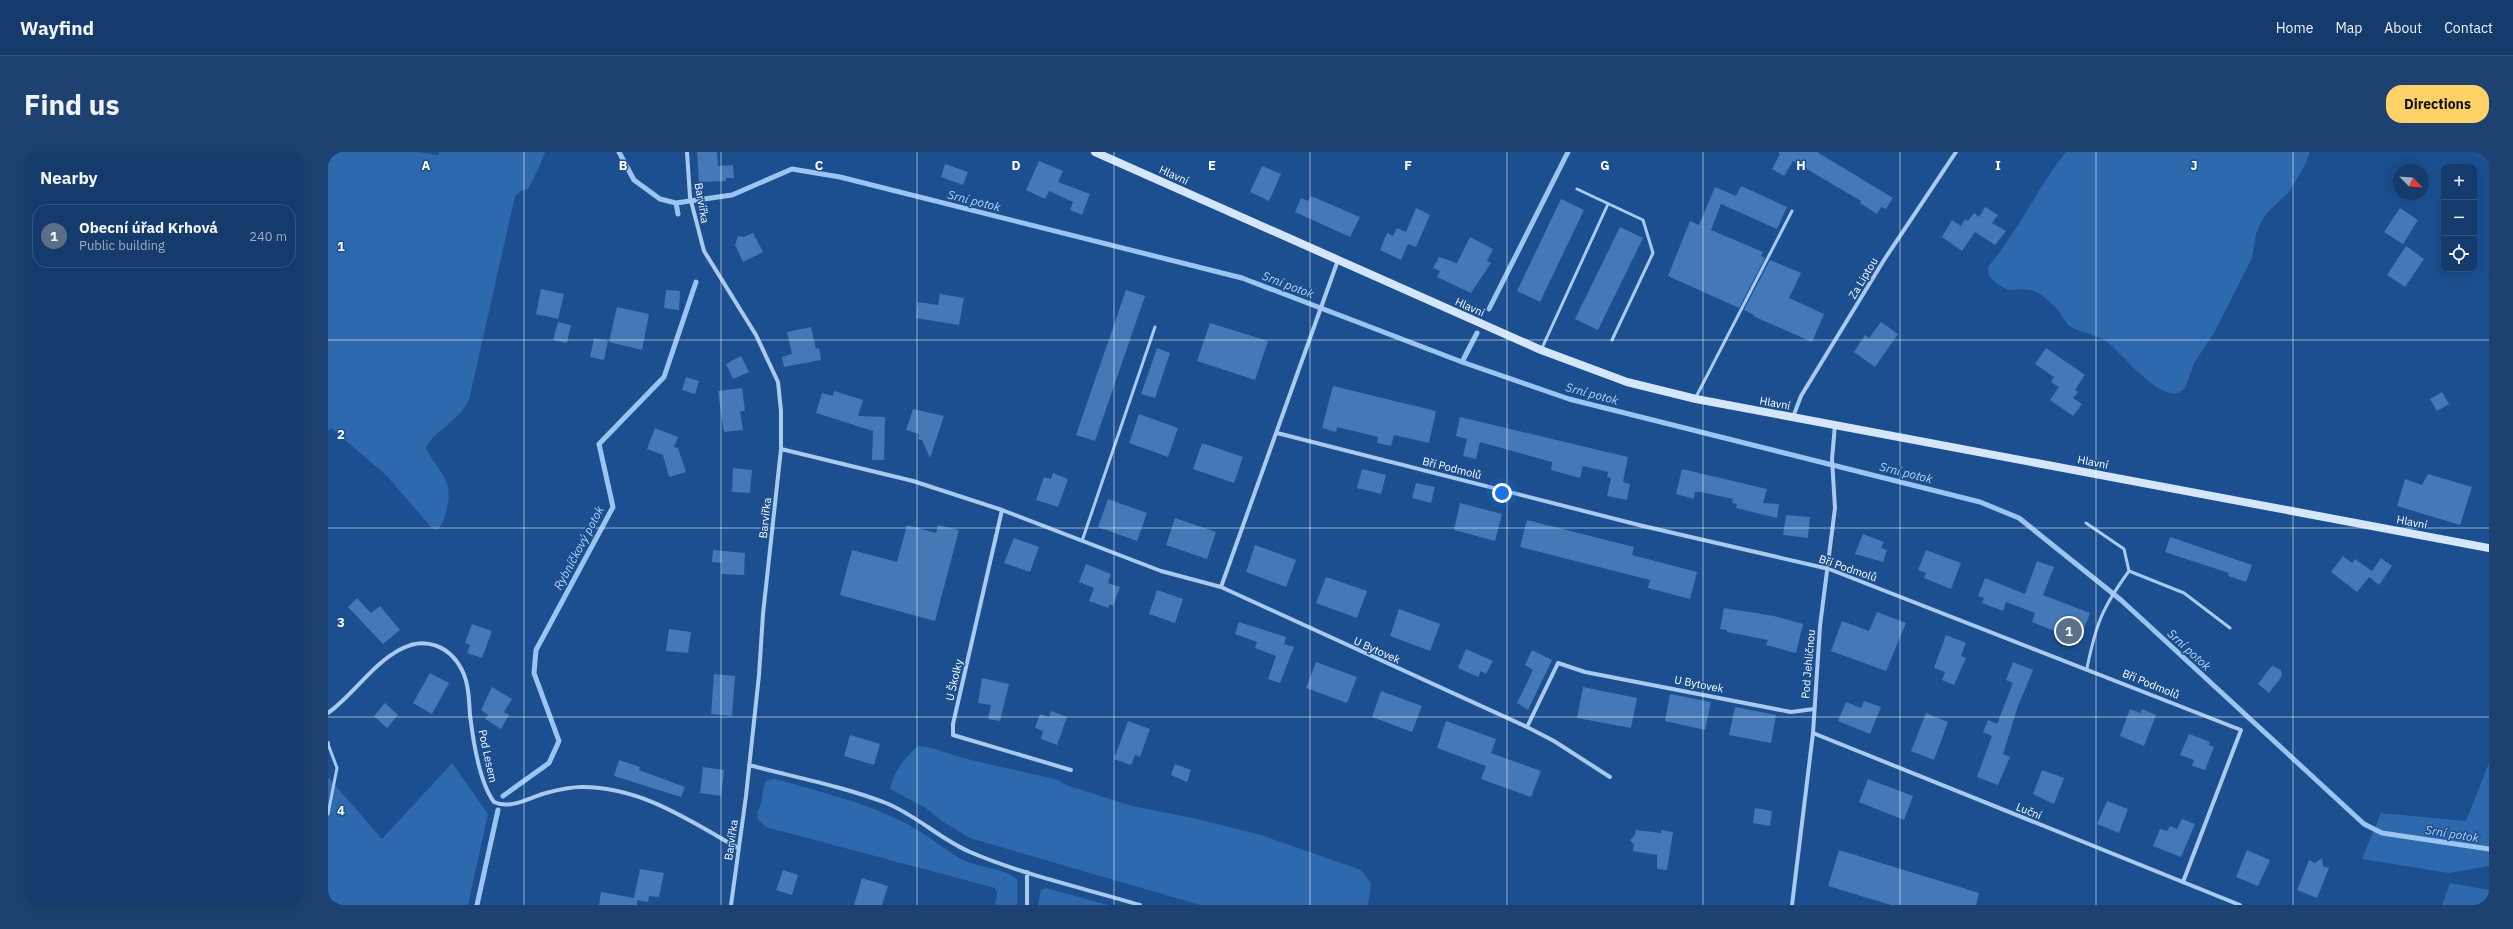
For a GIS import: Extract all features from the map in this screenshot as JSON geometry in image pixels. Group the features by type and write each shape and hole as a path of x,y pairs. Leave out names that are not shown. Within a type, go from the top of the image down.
{"street":[{"name":"Barvířka","path":"687,152 690,197 704,251 756,334 778,382 781,411 781,449 749,765 731,905"},
{"name":"Hlavní","path":"1095,152 1541,350 1627,382 1696,399 2489,548"},
{"name":"Za Liptou","path":"1793,417 1801,396 1880,267 1956,152"},
{"path":"781,449 913,481 1002,510 1161,570 1221,587 1338,260"},
{"name":"Pod Jehličnou","path":"1792,905 1813,733 1820,626 1829,569 1835,508 1832,459 1835,425"},
{"name":"Bří Podmolů","path":"1277,433 1643,526 1829,569 2087,668 2241,730 2183,882"},
{"name":"U Školky","path":"1002,510 953,724 953,735 1071,770"},
{"name":"U Bytovek","path":"1221,587 1526,727 1554,741 1610,777"},
{"name":"Pod Lesem","path":"328,713 386,659 401,649 426,642 435,644 453,657 462,670 470,701 472,727 484,784 494,802 510,805 547,792 581,787 610,790 649,799 738,848"},
{"name":"U Bytovek","path":"1526,727 1558,663 1585,672 1791,712 1814,709"},
{"name":"Luční","path":"1813,733 2240,905"},
{"path":"749,765 887,803 913,817 947,841 970,852 1027,872 1140,905"},
{"path":"1027,872 1027,905"}],"lane":[{"path":"1577,189 1643,220 1653,253 1612,340"},
{"path":"1541,350 1608,204"},
{"path":"1696,399 1792,211"},
{"path":"1082,541 1155,327"},
{"path":"2086,523 2124,549 2129,571 2107,601 2095,629 2087,668"},
{"path":"2129,571 2184,593 2230,628"},
{"path":"328,744 337,768 328,814"}],"shaded area":[{"path":"328,152 419,152 438,155 439,152 545,152 528,189 521,191 515,196 469,400 459,414 435,436 426,448 444,476 448,489 449,497 445,517 437,530 431,527 387,476 331,428 328,431"},
{"path":"2066,152 2310,152 2304,167 2288,193 2267,213 2261,222 2256,234 2252,258 2214,333 2194,363 2185,388 2179,393 2170,393 2160,389 2140,374 2106,341 2069,326 2057,308 2038,293 2025,289 2014,290 2003,288 1989,276 1988,267 2009,239 2046,180"},
{"path":"918,746 928,747 967,759 1059,780 1066,785 1132,806 1202,820 1261,835 1361,870 1371,884 1368,905 1200,905 970,838 943,822 926,808 890,789 894,776 900,765"},
{"path":"452,763 488,814 468,905 328,905 328,777 382,839"},
{"path":"2489,763 2489,866 2449,873 2362,859 2381,813 2466,821"},
{"path":"776,779 877,810 916,829 965,861 1011,875 1017,879 1017,905 995,905 997,893 995,888 766,827 758,819 757,812 761,804 764,787 767,780"},
{"path":"2450,883 2489,890 2489,905 2442,905"},
{"path":"1046,888 1108,905 1038,905 1041,890"}],"building":[{"path":"697,152 717,152 718,166 733,165 734,178 726,178 726,181 699,182"},
{"path":"1778,152 1817,152 1893,198 1886,209 1881,207 1877,214 1860,203 1861,201 1793,161 1784,176 1772,169 1780,154"},
{"path":"1039,161 1063,171 1058,182 1090,194 1082,215 1070,210 1073,202 1049,191 1045,199 1026,190"},
{"path":"945,164 968,172 963,185 941,177"},
{"path":"1262,166 1281,174 1269,201 1250,192"},
{"path":"1741,186 1787,207 1777,229 1721,204 1711,230 1763,252 1761,256 1765,258 1739,308 1668,276 1690,221 1699,225 1715,187 1736,196"},
{"path":"1311,196 1360,217 1350,237 1295,212 1301,198 1308,201"},
{"path":"1561,199 1584,210 1540,302 1517,291"},
{"path":"1985,207 1998,215 1992,223 2006,231 1995,245 1975,232 1962,251 1942,237 1952,220 1961,226 1965,219 1968,221 1974,213 1979,217"},
{"path":"1416,208 1430,215 1416,247 1408,244 1401,260 1380,250 1387,233 1393,236 1397,228 1406,232"},
{"path":"2400,208 2418,220 2403,244 2384,232"},
{"path":"1620,227 1643,238 1598,330 1575,319"},
{"path":"753,233 763,252 743,262 735,245 738,236 744,237"},
{"path":"1470,237 1493,249 1487,261 1491,263 1471,293 1437,277 1440,271 1433,268 1439,257 1457,263"},
{"path":"2406,246 2424,259 2405,287 2387,275"},
{"path":"1770,260 1801,273 1789,298 1824,314 1812,342 1753,316 1754,315 1744,310"},
{"path":"541,289 564,294 558,319 536,314"},
{"path":"666,290 680,291 679,310 664,308"},
{"path":"1126,290 1145,296 1095,441 1076,435"},
{"path":"940,294 964,298 959,325 916,318 918,302 938,305"},
{"path":"617,307 649,314 642,350 609,342"},
{"path":"558,322 571,325 567,343 553,340"},
{"path":"1881,322 1898,334 1875,367 1854,352 1865,335 1869,338"},
{"path":"1210,323 1268,341 1255,380 1197,361"},
{"path":"811,327 816,349 819,348 821,360 784,367 782,357 792,354 787,332"},
{"path":"594,338 608,341 604,360 590,357"},
{"path":"1157,348 1170,353 1155,398 1141,394"},
{"path":"2046,348 2085,375 2075,390 2078,392 2073,398 2082,404 2073,416 2050,400 2059,387 2051,382 2054,377 2035,364"},
{"path":"741,356 749,372 733,379 726,364"},
{"path":"686,377 699,381 695,394 682,390"},
{"path":"1333,386 1436,411 1429,443 1394,435 1391,446 1377,443 1378,437 1337,427 1336,432 1322,428"},
{"path":"742,388 745,411 740,411 743,430 724,432 718,391"},
{"path":"834,391 863,400 858,416 885,417 884,460 872,460 873,431 816,413 822,393 833,396"},
{"path":"2442,392 2449,404 2437,411 2430,399"},
{"path":"913,409 944,416 930,458 922,440 918,439 919,434 906,430"},
{"path":"1139,414 1178,428 1168,457 1129,443"},
{"path":"1460,417 1628,457 1623,482 1630,484 1627,500 1607,496 1611,478 1607,477 1608,472 1583,466 1580,478 1551,470 1552,462 1480,442 1476,459 1463,456 1467,439 1456,436"},
{"path":"655,428 678,437 674,447 678,448 686,472 669,477 663,455 647,449"},
{"path":"1202,443 1243,457 1234,483 1193,469"},
{"path":"733,468 752,470 750,493 732,492"},
{"path":"1362,469 1386,475 1381,494 1357,488"},
{"path":"1682,469 1767,489 1763,503 1779,504 1777,518 1736,508 1737,504 1732,503 1733,499 1701,492 1695,492 1694,499 1676,494"},
{"path":"1053,473 1068,479 1058,507 1036,500 1044,477 1051,479"},
{"path":"2428,474 2472,487 2460,525 2397,506 2405,479 2422,485"},
{"path":"1416,483 1435,487 1431,503 1412,498"},
{"path":"1108,499 1147,513 1137,541 1098,527"},
{"path":"1460,503 1502,514 1495,541 1454,530"},
{"path":"1786,515 1810,517 1808,538 1783,535"},
{"path":"1175,518 1216,532 1207,559 1166,545"},
{"path":"1527,520 1634,547 1632,555 1697,572 1690,599 1648,588 1650,580 1520,547"},
{"path":"907,525 936,533 938,525 959,530 935,621 840,595 852,550 897,562"},
{"path":"1863,534 1884,542 1881,548 1887,550 1883,562 1855,554"},
{"path":"2170,537 2252,565 2246,582 2228,576 2229,573 2165,552"},
{"path":"1014,538 1039,547 1030,572 1004,563"},
{"path":"1255,545 1296,560 1286,587 1246,572"},
{"path":"713,550 745,553 744,575 721,574 722,563 712,562"},
{"path":"1926,550 1961,563 1951,589 1924,578 1926,573 1918,570"},
{"path":"2343,556 2352,563 2355,559 2372,571 2381,558 2392,566 2379,585 2369,577 2357,592 2331,572"},
{"path":"2037,561 2054,567 2043,595 2090,613 2079,641 2032,622 2035,613 2006,602 2003,611 1982,603 1984,598 1978,596 1985,578 2025,594"},
{"path":"1086,564 1111,574 1108,583 1120,587 1113,606 1110,604 1108,608 1089,601 1094,588 1079,582"},
{"path":"1326,577 1367,591 1357,618 1316,603"},
{"path":"1157,590 1183,599 1175,623 1149,614"},
{"path":"357,598 371,613 380,606 400,630 383,644 348,607"},
{"path":"1724,608 1774,616 1803,624 1796,653 1766,645 1768,640 1727,632 1727,630 1720,629"},
{"path":"1399,609 1440,624 1430,651 1390,636"},
{"path":"1877,612 1906,623 1886,671 1831,651 1842,621 1869,631"},
{"path":"1239,622 1286,637 1284,644 1294,647 1280,683 1268,679 1276,656 1255,648 1257,642 1235,634"},
{"path":"472,624 492,631 482,658 467,653 470,645 465,643"},
{"path":"669,629 691,632 688,653 666,651"},
{"path":"1946,635 1966,643 1961,656 1966,658 1954,685 1942,680 1945,672 1934,668"},
{"path":"1466,649 1493,661 1486,674 1481,671 1478,677 1458,668"},
{"path":"1532,650 1552,660 1528,710 1517,703 1533,670 1525,665"},
{"path":"1316,662 1357,677 1347,703 1306,688"},
{"path":"2013,662 2033,670 2018,706 2003,754 2010,757 1998,785 1977,777 1992,736 1983,732 1988,720 1997,724 2013,683 2006,680"},
{"path":"2273,666 2281,670 2282,676 2269,693 2258,684"},
{"path":"430,673 449,683 432,714 413,703"},
{"path":"714,674 735,676 732,716 711,714"},
{"path":"982,678 1009,684 1000,721 988,719 991,705 978,703"},
{"path":"492,687 512,699 504,712 509,715 501,729 485,719 488,715 481,710"},
{"path":"1583,687 1637,698 1631,728 1577,718"},
{"path":"1381,691 1422,706 1412,732 1372,717"},
{"path":"1670,694 1711,702 1705,730 1665,721"},
{"path":"1864,701 1881,707 1870,734 1838,721 1846,702 1861,708"},
{"path":"385,703 398,715 387,728 374,716"},
{"path":"1735,707 1776,715 1771,743 1729,735"},
{"path":"2130,709 2140,713 2142,709 2156,715 2144,746 2120,736"},
{"path":"1051,711 1067,717 1057,745 1041,739 1043,731 1035,728 1040,714 1049,717"},
{"path":"1926,713 1948,722 1934,760 1911,751"},
{"path":"1128,721 1150,729 1140,757 1135,755 1131,765 1114,759"},
{"path":"1446,721 1496,739 1491,753 1541,771 1531,797 1481,779 1486,766 1437,748"},
{"path":"2189,734 2210,742 2209,745 2214,747 2205,770 2192,766 2194,760 2180,755"},
{"path":"850,735 880,744 874,765 844,756"},
{"path":"619,760 640,767 639,770 685,787 681,797 614,776"},
{"path":"1175,764 1191,770 1187,782 1171,775"},
{"path":"703,767 724,770 721,796 700,793"},
{"path":"2042,770 2064,778 2054,804 2033,794"},
{"path":"1868,779 1913,796 1904,820 1859,802"},
{"path":"2107,801 2128,809 2119,833 2097,824"},
{"path":"1755,808 1772,811 1770,826 1753,823"},
{"path":"2182,819 2195,824 2181,857 2153,846 2160,829 2167,831 2170,826 2177,829"},
{"path":"1636,830 1661,833 1661,830 1673,832 1667,870 1657,869 1657,855 1633,851 1634,845 1630,840 1635,835"},
{"path":"1839,850 1979,893 1976,905 1891,905 1828,886"},
{"path":"2247,850 2270,860 2258,886 2236,877"},
{"path":"2322,858 2323,866 2329,868 2317,898 2297,890 2309,860 2315,863"},
{"path":"640,869 664,873 659,897 649,896 648,902 637,900 637,905 599,905 601,892 634,898"},
{"path":"783,870 798,875 792,895 776,890"},
{"path":"862,878 888,886 882,905 854,905"}],"waterway":[{"name":"Srní potok","path":"619,152 634,180 660,199 676,203 732,195 792,169 840,177 1242,278 1462,362 1569,399 1980,502 2019,518 2121,600 2364,824 2382,833 2489,849"},
{"path":"1489,309 1568,152"},
{"name":"Rybníčkový potok","path":"676,203 678,214"},
{"name":"Rybníčkový potok","path":"503,796 549,763 559,741 534,673 536,650 613,507 599,444 664,377 696,282"},
{"path":"1462,362 1477,333"},
{"name":"Rybníčkový potok","path":"477,905 498,810"}],"place":[{"name":"Obecní úřad Krhová","path":"2069,631"}]}
